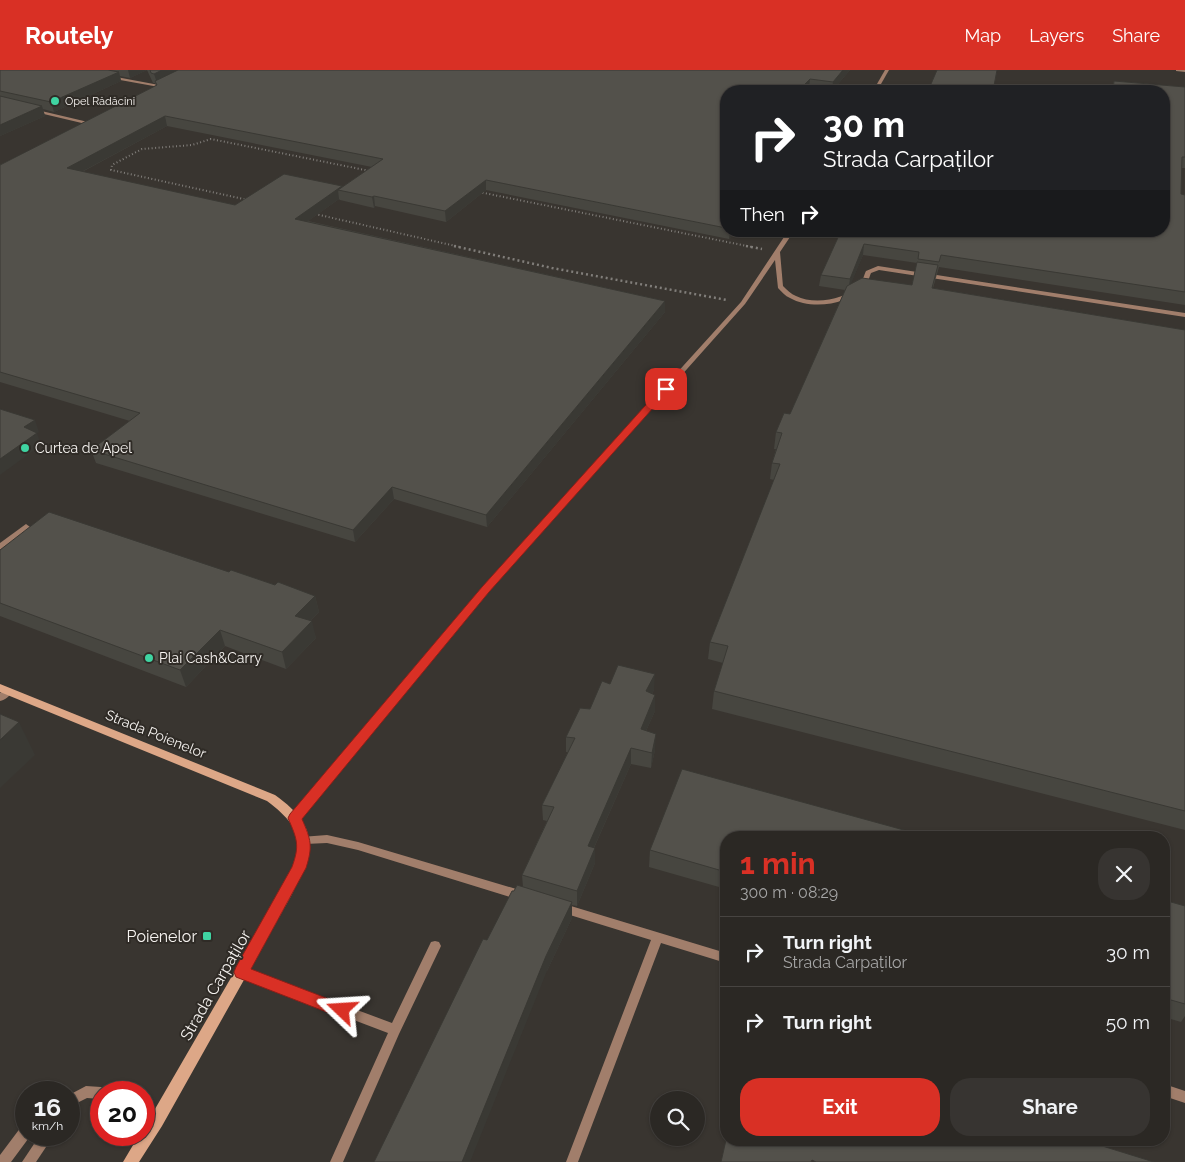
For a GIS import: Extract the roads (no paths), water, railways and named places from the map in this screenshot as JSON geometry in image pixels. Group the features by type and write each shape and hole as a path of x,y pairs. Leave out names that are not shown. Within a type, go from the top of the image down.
{"main road":[{"name":"Strada Poienelor","path":"3,692 271,798 295,818"},
{"path":"295,818 305,840"},
{"name":"Strada Carpaților","path":"155,1110 242,972 299,868 304,853 305,840"},
{"name":"Strada Carpaților","path":"130,1162 137,1146"}],"lane":[{"path":"878,85 887,70"},
{"path":"1178,70 1185,71"},
{"path":"103,75 159,86"},
{"path":"28,108 86,123"},
{"path":"295,818 486,589 742,303 787,237"},
{"path":"777,252 780,286 791,297 806,302 826,301 854,292 862,286 868,272 878,268 1185,315"},
{"path":"0,547 26,527"},
{"path":"305,840 327,839 358,846 720,956"},
{"path":"572,1162 658,937"},
{"path":"336,1162 435,946"},
{"path":"242,972 395,1030"},
{"path":"1170,1092 1185,1097"},
{"path":"3,1162 15,1146"},
{"path":"28,1162 40,1146"}],"place":[{"name":"Opel Rădăcini","path":"55,101"},
{"name":"Curtea de Apel","path":"25,448"},
{"name":"Plai Cash&Carry","path":"149,658"},
{"name":"Poienelor","path":"207,936"}]}
